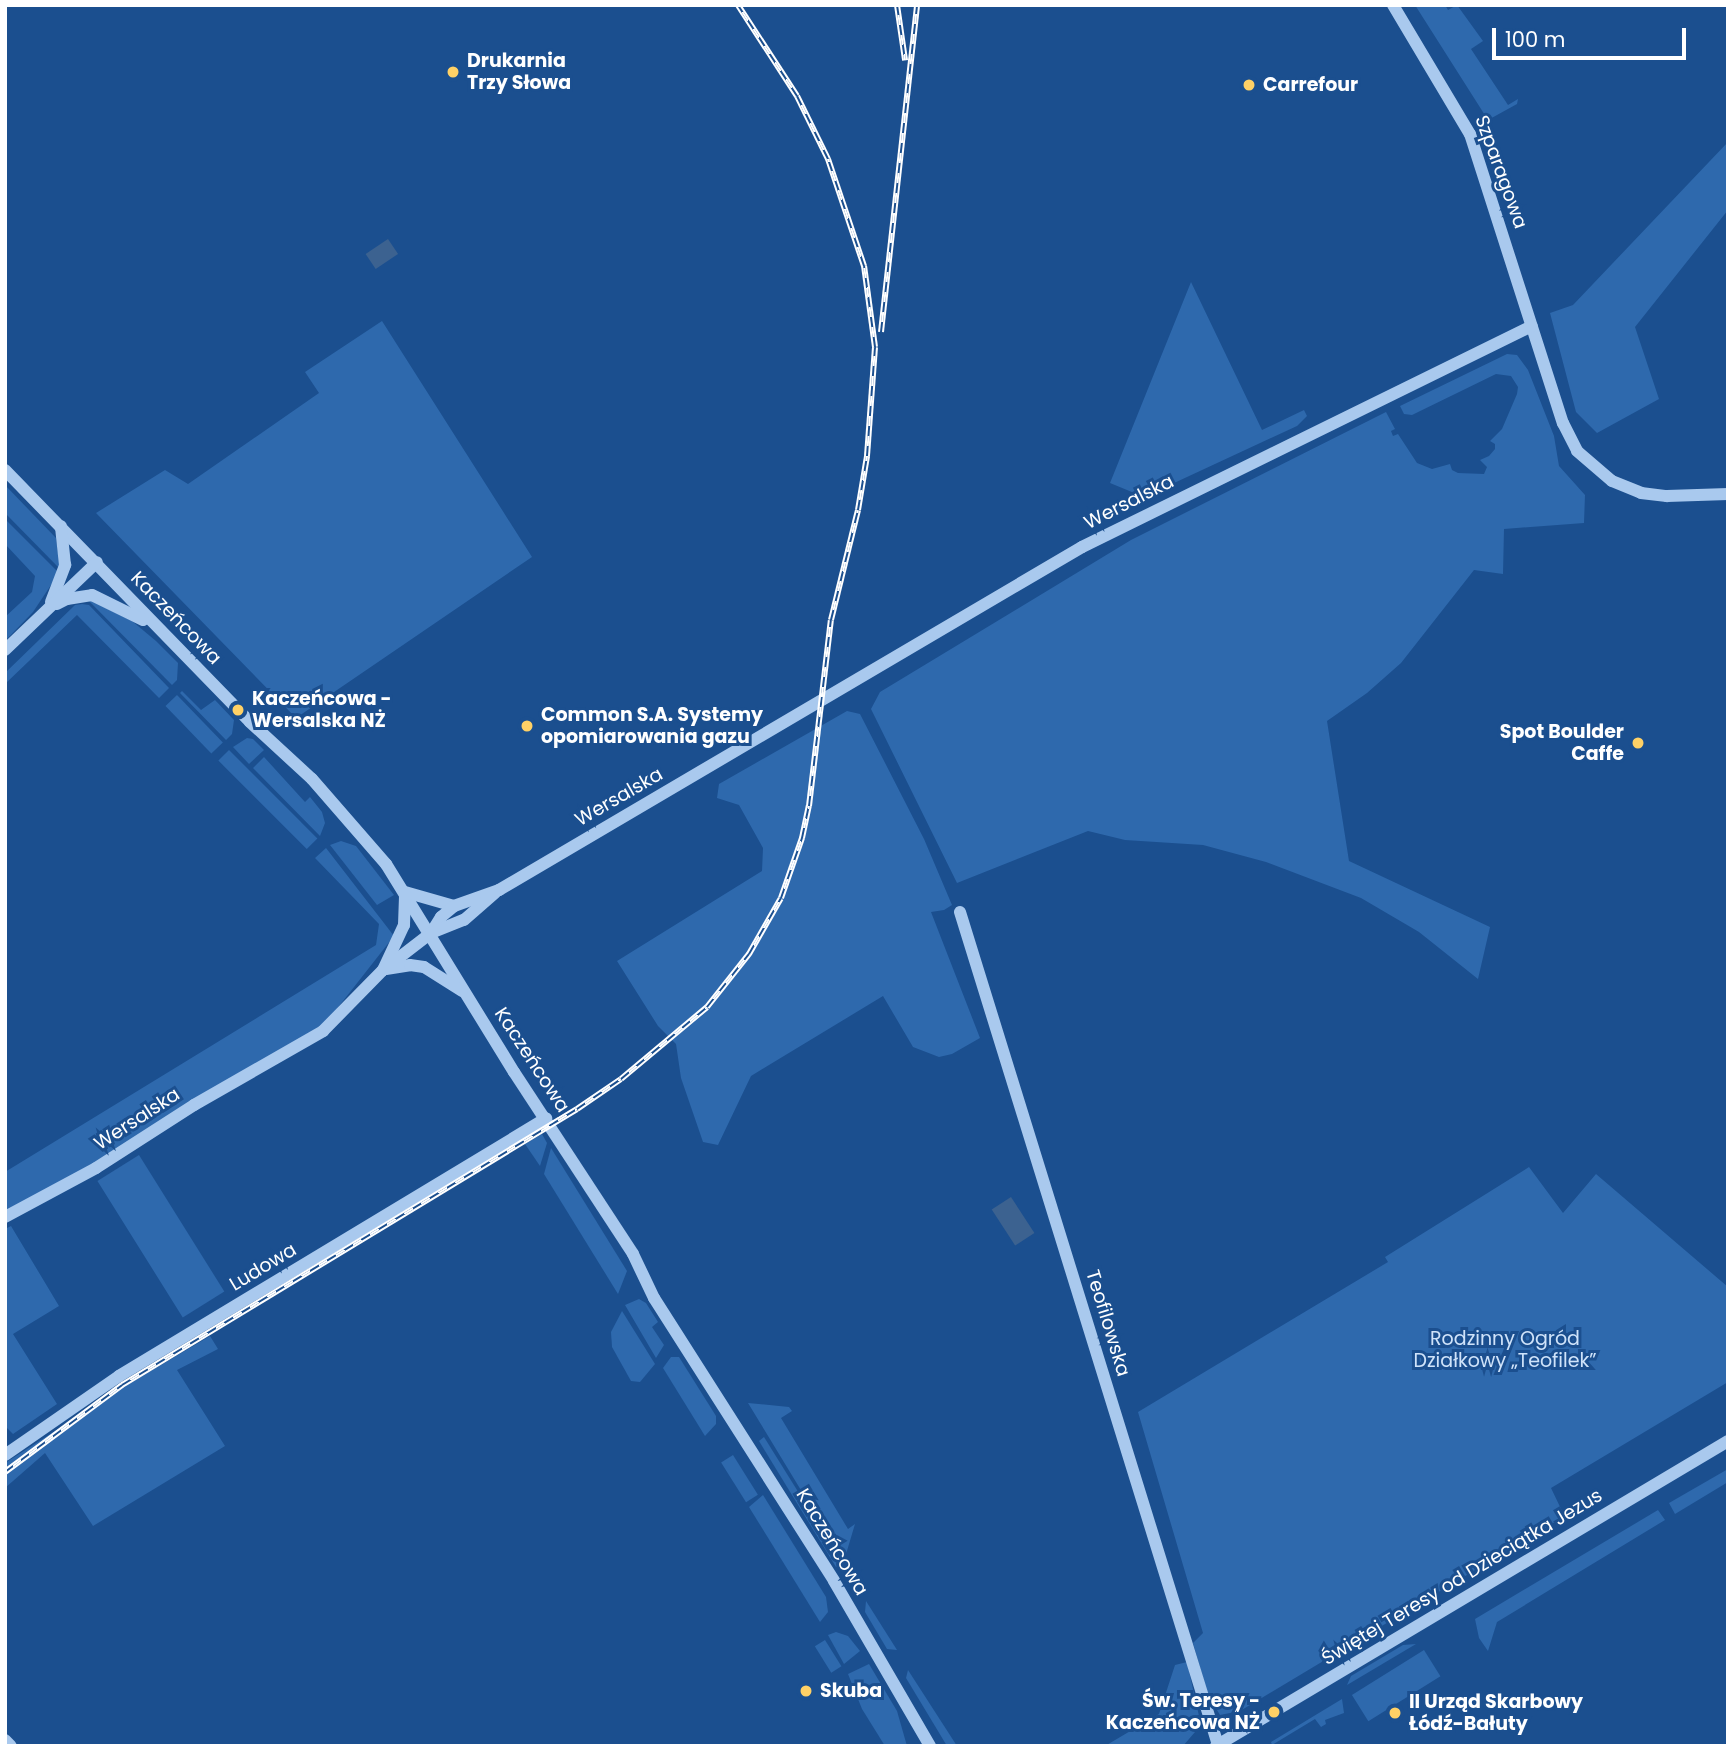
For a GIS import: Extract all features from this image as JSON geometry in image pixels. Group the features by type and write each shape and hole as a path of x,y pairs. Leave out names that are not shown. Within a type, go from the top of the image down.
{"street":[{"name":"Szparagowa","path":"1392,5 1470,134 1532,326"},
{"path":"1532,326 1567,434 1577,452 1591,467 1612,481 1641,493 1667,496 1728,494"},
{"name":"Wersalska","path":"5,1217 96,1168 194,1105 323,1031 383,970 431,933 464,920 499,890 1091,542 1532,326"},
{"name":"Kaczeńcowa","path":"5,470 97,562 156,627 338,807 405,892 466,993 633,1254 654,1298 703,1378 752,1448 827,1569 930,1746"},
{"path":"48,609 65,565 60,526"},
{"path":"5,650 97,562"},
{"path":"48,609 67,598 92,595 156,627"},
{"name":"Wersalska","path":"431,933 441,917 454,906 499,890"},
{"path":"405,892 454,906"},
{"name":"Wersalska","path":"383,970 404,925 405,892"},
{"name":"Teofilowska","path":"960,912 1217,1745"},
{"path":"383,970 410,965 424,967 466,993"},
{"name":"Ludowa","path":"7,1451 119,1376 546,1118"},
{"name":"Świętej Teresy od Dzieciątka Jezus","path":"1217,1745 1728,1441"},
{"path":"5,1740 11,1746"}],"green space":[{"path":"1415,5 1445,5 1448,10 1457,5 1483,41 1471,49 1508,105 1518,99 1517,104 1488,120"},
{"path":"1728,142 1728,210 1635,327 1659,399 1597,433 1576,412 1550,313 1573,305"},
{"path":"1191,282 1262,430 1304,410 1307,416 1297,426 1144,497 1110,483"},
{"path":"382,321 532,557 296,718 96,513 165,470 188,484 319,393 305,372"},
{"path":"1507,354 1517,355 1528,370 1554,436 1559,466 1585,495 1584,523 1504,529 1503,574 1474,570 1401,663 1367,693 1327,721 1349,861 1490,927 1478,979 1419,932 1361,898 1266,862 1203,845 1125,840 1088,831 957,883 871,709 880,692 1131,540 1386,412 1395,429 1391,431 1393,436 1398,434 1417,463 1432,469 1450,464 1452,470 1458,473 1484,474 1487,467 1480,460 1495,449 1495,444 1490,441 1502,429 1517,394 1518,387 1511,376 1496,374 1412,415 1404,414 1400,406"},
{"path":"5,485 56,538 60,569 5,513"},
{"path":"5,519 59,573 33,612 5,641 5,617 32,592 35,576 5,544"},
{"path":"87,599 132,621 156,641 178,663 177,680 172,685"},
{"path":"75,605 89,605 169,688 159,698 77,615 5,684 5,673"},
{"path":"182,691 201,710 215,700 234,720 232,734 226,740 180,693"},
{"path":"177,695 223,742 211,754 165,706"},
{"path":"847,711 860,714 924,839 952,905 944,910 931,912 980,1038 952,1054 939,1057 913,1047 883,996 751,1076 718,1145 703,1142 681,1078 676,1044 658,1026 617,961 762,871 763,848 739,805 717,798 719,784"},
{"path":"247,738 253,739 264,750 249,764 233,747"},
{"path":"229,750 317,838 307,849 218,761"},
{"path":"264,757 305,802 310,797 322,812 325,823 320,836 253,768"},
{"path":"341,841 356,846 394,895 377,905 330,845"},
{"path":"326,848 394,936 325,1024 85,1169 5,1211 5,1172 376,945 379,924 315,858"},
{"path":"542,1134 547,1143 540,1166 525,1144"},
{"path":"551,1148 627,1271 618,1294 544,1174"},
{"path":"139,1155 224,1292 183,1318 97,1181"},
{"name":"Rodzinny Ogród Działkowy „Teofilek”","path":"1529,1167 1563,1213 1596,1174 1728,1287 1728,1382 1551,1488 1563,1513 1560,1519 1240,1711 1220,1715 1208,1695 1193,1643 1203,1633 1138,1412 1388,1262 1385,1257"},
{"path":"11,1226 59,1306 13,1334 57,1404 13,1434 5,1426 5,1229"},
{"path":"639,1299 646,1303 658,1322 652,1327 664,1345 656,1358 625,1305"},
{"path":"622,1311 655,1364 640,1382 631,1381 612,1347 611,1332"},
{"path":"210,1336 218,1349 177,1370 225,1446 93,1526 45,1453 5,1488 5,1463"},
{"path":"671,1357 679,1357 716,1416 716,1424 705,1436 663,1368"},
{"path":"748,1403 789,1407 792,1411 781,1418 848,1529 855,1524 844,1561"},
{"path":"764,1437 843,1564 840,1567 836,1567 759,1441"},
{"path":"733,1455 758,1495 746,1502 721,1462"},
{"path":"1728,1469 1728,1482 1675,1514 1669,1503"},
{"path":"763,1495 826,1597 828,1612 820,1622 749,1507"},
{"path":"1658,1510 1665,1520 1497,1622 1488,1651 1479,1638 1475,1619"},
{"path":"866,1601 897,1650 887,1649 865,1612"},
{"path":"836,1632 848,1636 860,1651 844,1664 828,1635"},
{"path":"825,1640 841,1666 831,1673 815,1646"},
{"path":"1416,1644 1347,1685 1351,1676 1403,1645"},
{"path":"1424,1650 1440,1676 1368,1721 1352,1695"},
{"path":"1187,1662 1201,1725 1183,1746 1105,1746 1159,1714 1175,1665"},
{"path":"869,1664 897,1711 907,1746 885,1746 862,1709 848,1674"},
{"path":"908,1670 957,1746 947,1746 906,1678"},
{"path":"1342,1699 1344,1713 1325,1720 1326,1724 1321,1727 1315,1719 1272,1745 1271,1742"}],"shaded area":[{"path":"388,239 398,254 376,269 366,254"},
{"path":"1011,1197 1034,1233 1015,1246 992,1210"}],"railway":[{"path":"5,1472 122,1385 577,1109 621,1079 707,1007 749,954 781,898 802,838 809,806 831,620 858,510 867,456 875,347 864,266 828,159 797,96 738,5"},
{"path":"897,5 905,60"},
{"path":"881,332 917,5"}],"place":[{"name":"Drukarnia Trzy Słowa","path":"453,72"},
{"name":"Carrefour","path":"1249,85"},
{"name":"Kaczeńcowa - Wersalska NŻ","path":"238,710"},
{"name":"Common S.A. Systemy opomiarowania gazu","path":"527,726"},
{"name":"Spot Boulder Caffe","path":"1638,743"},
{"name":"Skuba","path":"806,1691"},
{"name":"Św. Teresy - Kaczeńcowa NŻ","path":"1274,1712"},
{"name":"II Urząd Skarbowy Łódź-Bałuty","path":"1395,1713"}]}
